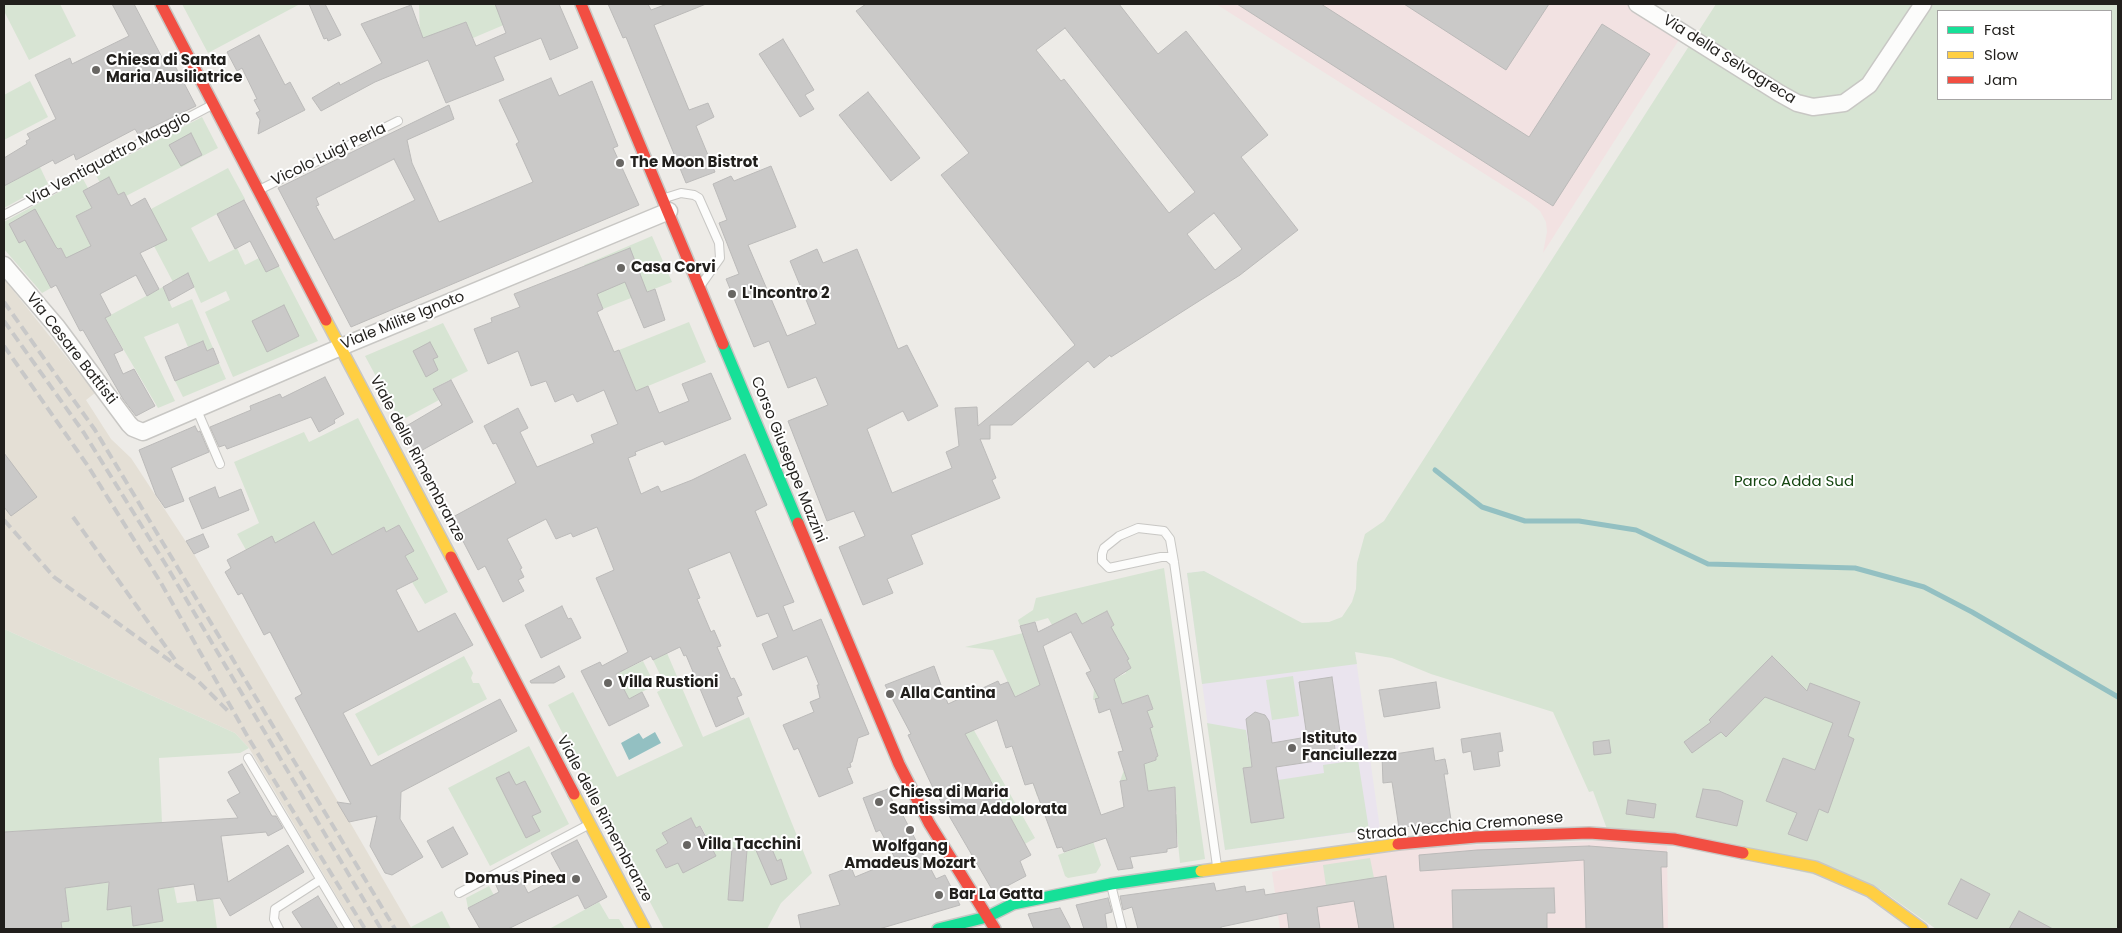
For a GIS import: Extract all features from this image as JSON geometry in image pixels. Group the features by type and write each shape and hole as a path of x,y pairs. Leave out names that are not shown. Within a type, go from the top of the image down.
{"street":[{"name":"Viale delle Rimembranze","path":"161,4 645,929"},
{"name":"Corso Giuseppe Mazzini","path":"581,4 667,205 846,642 899,764 929,823 994,929"},
{"name":"Via della Selvagreca","path":"1637,4 1779,93 1797,103 1813,108 1844,103 1869,85 1923,4"},
{"name":"Viale Milite Ignoto","path":"138,431 150,430 197,410 667,205"},
{"name":"Via Cesare Battisti","path":"4,265 57,327 129,424 138,431"},
{"name":"Strada Vecchia Cremonese","path":"938,929 986,917 1013,904 1111,884 1218,868 1386,846 1476,837 1589,833 1656,837 1718,846 1815,867 1870,891 1922,929"}],"lane":[{"name":"Via Ventiquattro Maggio","path":"4,215 214,104"},
{"name":"Vicolo Luigi Perla","path":"259,190 398,121"},
{"path":"667,205 680,192 699,198 719,243 720,258 700,287"},
{"path":"197,410 220,464"},
{"path":"1174,562 1168,557 1161,557 1109,568 1102,561 1102,554 1104,548 1119,536 1138,528 1164,531 1168,535 1174,562 1218,868"},
{"path":"248,758 350,929"},
{"path":"458,893 590,824"},
{"path":"279,929 274,919 276,909 320,880"},
{"path":"1111,884 1122,929"}],"shaded area":[{"path":"1216,4 1633,4 1682,35 1543,253 1547,232 1546,222 1540,211 1529,202"},
{"path":"4,279 95,393 86,400 111,439 131,458 194,554 412,929 356,929 249,748 235,733 4,629"},
{"path":"1204,571 1355,652 1380,829 1225,850 1187,573"},
{"path":"1667,839 1668,929 1280,929 1272,872 1386,848"}],"green space":[{"path":"4,4 60,4 76,36 29,60 4,11"},
{"path":"182,4 300,4 208,53"},
{"path":"419,4 553,4 473,38 466,22 420,40"},
{"name":"Parco Adda Sud","path":"1716,4 2118,4 2118,929 1936,929 1880,889 1607,829 1593,791 1589,792 1553,712 1431,674 1392,658 1355,652 1357,664 1202,684 1187,573 1204,571 1302,623 1329,622 1342,617 1352,602 1356,589 1357,563 1365,534 1384,521"},
{"path":"30,81 48,117 4,140 4,95"},
{"path":"202,117 218,148 126,196 124,192 118,195 109,178 100,183 95,173"},
{"path":"40,167 48,184 4,208 4,186"},
{"path":"228,168 245,199 191,228 209,262 237,248 245,265 259,258 279,266 318,341 233,377 205,312 230,300 226,291 201,303 188,274 173,282 154,246 151,209"},
{"path":"83,179 88,188 92,208 76,217 105,271 66,258 61,248 58,249 56,247 35,258 51,288 42,293 4,249 4,222"},
{"path":"652,236 672,282 603,309 584,265"},
{"path":"163,287 172,308 192,299 213,348 207,351 203,341 188,347 178,323 144,337 175,401 158,408 105,318"},
{"path":"689,322 706,362 636,391 619,350"},
{"path":"443,323 468,371 434,388 439,400 400,421 365,356"},
{"path":"219,363 226,379 183,397 175,381"},
{"path":"358,418 448,592 425,604 412,582 418,578 405,556 413,551 399,525 386,532 384,527 332,555 276,545 272,537 246,550 237,534 259,523 234,462 304,432 309,442"},
{"path":"1164,568 1205,859 1180,863 1177,833 1174,833 1174,815 1177,814 1172,801 1176,800 1175,787 1148,791 1146,777 1120,781 1124,770 1156,760 1158,755 1152,735 1146,730 1152,727 1147,711 1153,709 1148,695 1122,704 1118,692 1093,700 1094,689 1126,673 1125,671 1131,668 1118,638 1116,636 1113,637 1109,628 1114,625 1107,611 1082,624 1076,613 1052,625 1048,618 1020,626 1018,620 1033,610 1036,598"},
{"path":"4,629 235,733 249,748 240,753 159,758 162,823 4,832"},
{"path":"1023,633 1040,685 967,718 1035,838 1025,844 954,714 1011,689 993,650 965,647"},
{"path":"667,653 703,737 749,717 812,873 781,903 767,929 664,929 548,705 573,692 617,777 683,746 657,692 666,687 653,660","holes":["691,818 696,828 701,826 711,846 666,868 656,850 668,843 662,833","732,848 747,850 742,901 728,899"]},
{"path":"464,656 473,673 471,678 473,683 479,683 487,699 378,756 355,714"},
{"path":"643,661 655,685 629,699 616,674"},
{"path":"1293,676 1299,716 1272,720 1266,680"},
{"path":"1051,718 1101,865 1096,873 1068,878 1065,876 1058,855 1082,846 1073,820 1049,792 1037,796 1033,783 1038,781"},
{"path":"1207,723 1246,730 1252,767 1243,769 1251,823 1284,818 1278,780 1324,773 1323,765 1358,760 1369,830 1225,850"},
{"path":"529,746 569,824 490,866 448,788"},
{"path":"1370,858 1374,878 1326,886 1323,865"},
{"path":"108,882 110,898 108,905 113,909 130,903 133,925 163,921 155,889 174,887 177,903 213,899 217,929 62,929 56,922 69,920 65,888"},
{"path":"489,886 512,929 507,929 489,897 468,908 466,898"},
{"path":"599,902 609,919 619,919 625,929 549,929"},
{"path":"442,911 451,929 412,929 411,927"}],"water":[{"path":"655,732 661,743 629,760 621,743 639,733 643,739"}],"building":[{"path":"112,4 134,4 167,67 174,64 196,106 138,134 135,129 76,160 74,154 55,164 53,160 4,186 4,158 27,144 26,141 30,139 27,134 56,119 35,75 70,58 72,64 129,36"},
{"path":"309,4 325,4 341,35 328,41 327,38 324,39"},
{"path":"495,4 559,4 578,48 550,60 541,38 494,57 504,80 446,103 428,60 375,82 321,111 312,98 339,82 340,85 382,63 361,24 411,5 423,38 466,22 476,46 506,33"},
{"path":"608,4 648,4 651,10 667,4 706,4 654,25 689,110 708,103 714,117 696,126 715,172 686,183 626,37 623,38"},
{"path":"866,4 1119,4 1158,54 1186,31 1268,135 1241,157 1298,230 1240,275 1111,357 1110,355 1094,368 1088,361 1012,425 990,425 990,439 980,439 996,478 992,480 1000,498 911,535 923,564 887,579 893,593 863,605 839,547 865,536 854,511 827,521 788,421 828,405 816,377 788,388 769,341 754,347 726,279 739,274 719,223 727,220 713,184 731,176 734,181 771,166 796,227 748,245 787,336 816,324 790,261 817,249 823,263 857,249 898,349 907,345 938,406 908,421 903,411 867,429 892,493 952,468 946,452 959,446 955,408 977,407 978,426 1075,345 941,175 969,153 856,11","holes":["1065,28 1195,192 1169,213 1064,79 1061,81 1036,50","1214,213 1242,249 1215,270 1187,234"]},
{"path":"1237,4 1321,4 1529,137 1602,24 1650,54 1553,206"},
{"path":"1404,4 1549,4 1506,70"},
{"path":"259,35 285,85 290,82 305,110 258,134 260,120 256,113 260,111 254,100 257,99 242,68 237,71 227,52"},
{"path":"783,39 814,90 805,95 814,109 800,117 759,54"},
{"path":"551,78 559,96 592,81 618,146 613,148 639,205 351,327 278,188 449,105 454,119 407,140 412,163 439,222 533,182 516,144 519,142 499,100","holes":["394,159 415,200 334,240 316,206 319,205 316,198"]},
{"path":"868,92 920,158 891,181 839,115"},
{"path":"191,133 202,155 181,166 169,145"},
{"path":"109,177 118,195 124,192 131,206 145,198 167,240 140,253 159,289 147,296 136,275 100,294 111,315 105,318 123,350 114,354 123,374 134,369 155,406 136,416 123,399 83,330 80,331 56,285 51,288 25,240 19,243 9,224 35,209 56,247 58,249 61,248 66,258 91,246 76,216 92,208 83,191"},
{"path":"244,200 279,266 266,272 250,241 235,249 217,214"},
{"path":"630,248 647,292 655,289 665,320 644,328 625,282 597,294 603,309 597,312 614,352 619,350 636,391 648,386 659,413 689,401 682,384 711,373 731,419 665,445 663,441 635,452 636,455 628,458 641,494 658,486 661,492 692,480 745,454 767,505 755,511 794,602 783,606 793,631 821,619 869,734 858,738 852,762 850,763 851,767 847,768 853,783 819,797 798,748 794,750 783,725 814,712 810,702 820,698 817,685 819,685 807,656 773,670 762,644 778,637 768,613 757,617 730,552 688,569 700,598 697,599 711,632 714,630 721,646 717,647 731,679 734,678 742,695 737,697 744,714 716,727 686,655 684,656 680,647 653,660 651,656 616,674 629,699 642,692 649,706 609,726 581,671 600,662 602,666 628,652 596,578 614,570 597,527 573,537 571,533 556,539 546,519 507,539 522,568 520,569 524,577 518,580 524,591 503,602 485,566 478,570 451,518 516,483 496,443 493,444 484,426 518,408 528,428 520,432 537,467 594,443 591,435 618,424 604,390 577,402 573,394 555,402 546,381 531,386 518,351 488,364 474,329 492,322 491,318 520,307 514,294"},
{"path":"188,273 194,287 169,301 163,287"},
{"path":"284,305 299,336 267,352 252,321"},
{"path":"203,341 207,351 213,348 219,363 175,381 165,357"},
{"path":"430,342 438,357 433,359 438,370 426,377 413,351"},
{"path":"325,377 344,414 334,420 335,423 319,432 311,417 227,449 225,445 219,447 210,427 251,410 250,406 280,394 282,398"},
{"path":"451,380 473,422 417,453 403,428 442,405 433,389"},
{"path":"195,426 198,432 200,431 209,452 171,468 184,501 165,508 156,495 139,450"},
{"path":"4,453 37,497 11,516 4,507"},
{"path":"215,487 219,498 241,489 249,510 202,529 189,498"},
{"path":"314,522 332,555 384,527 386,532 399,525 414,551 405,556 418,579 396,590 418,632 455,613 473,645 343,713 371,766 500,699 517,731 401,792 400,819 423,857 392,875 385,873 370,846 377,816 349,822 337,802 351,804 295,698 302,694 270,632 264,635 242,593 238,595 225,572 231,568 227,560 272,536 275,543"},
{"path":"203,534 209,547 194,554 186,541"},
{"path":"562,606 568,619 571,618 581,638 541,658 525,625"},
{"path":"1107,611 1114,625 1111,627 1129,659 1127,660 1131,668 1114,679 1122,704 1148,695 1153,709 1147,711 1153,727 1150,728 1158,756 1156,760 1144,764 1148,791 1175,787 1177,847 1167,849 1167,852 1130,857 1133,868 1118,870 1106,838 1064,852 1062,847 1057,848 1033,783 1025,785 1012,746 1006,748 997,720 965,734 1031,855 1020,861 1026,876 994,893 934,790 908,735 911,734 885,685 934,666 948,704 998,681 1000,685 1008,682 1015,697 1040,685 1020,626 1035,622 1038,632 1076,613 1082,624","holes":["1071,632 1091,671 1086,673 1099,698 1095,699 1099,713 1110,709 1123,751 1118,752 1127,780 1120,781 1124,807 1101,815 1043,646"]},
{"path":"1772,656 1807,691 1810,683 1860,702 1848,736 1854,739 1828,813 1819,809 1807,841 1788,834 1797,813 1766,801 1783,758 1815,770 1833,723 1765,697 1726,737 1721,732 1692,753 1684,742 1711,722 1709,720"},
{"path":"559,666 565,677 554,683 531,683 530,681"},
{"name":"Istituto Fanciullezza","path":"1332,677 1340,732 1333,733 1336,758 1276,767 1284,818 1251,823 1243,768 1252,767 1246,719 1255,712 1265,715 1269,721 1272,743 1307,737 1299,682"},
{"path":"1436,682 1440,708 1384,717 1379,690"},
{"path":"1500,733 1503,751 1498,752 1500,766 1474,770 1471,751 1463,753 1461,739"},
{"path":"1609,740 1611,753 1594,755 1593,742"},
{"path":"1433,748 1435,761 1445,759 1448,774 1444,774 1451,820 1399,828 1392,782 1383,783 1382,756"},
{"path":"242,764 272,816 276,816 283,828 268,836 266,832 221,836 228,882 288,845 304,872 230,916 220,898 197,901 194,884 158,889 163,921 133,926 131,906 107,910 109,882 65,888 69,921 61,922 62,929 4,929 4,832 238,818 227,800 240,793 228,772"},
{"path":"509,772 516,785 525,781 541,812 532,816 540,831 526,838 496,778"},
{"path":"888,789 894,805 897,804 936,879 945,875 960,905 879,929 801,929 798,915 840,905 829,875 851,867 855,877 896,860 880,830 876,832 863,798"},
{"path":"1703,789 1719,791 1743,801 1737,826 1696,817"},
{"path":"1628,800 1656,804 1654,818 1626,814"},
{"name":"Villa Tacchini","path":"691,818 696,828 700,826 716,856 683,873 678,863 666,868 656,850 668,843 662,833"},
{"path":"453,827 468,854 442,868 427,841"},
{"name":"Domus Pinea","path":"577,840 607,897 585,909 578,895 508,929 480,929 468,908 499,892 495,883 517,871 528,893 563,875 551,853"},
{"path":"769,842 777,861 781,859 787,879 771,885 755,848"},
{"path":"1589,846 1667,852 1667,867 1661,867 1663,929 1586,929 1584,860 1420,871 1419,855 1477,850"},
{"path":"732,848 747,850 743,901 728,900"},
{"path":"1386,876 1394,929 1359,929 1354,901 1317,907 1320,929 1289,929 1287,913 1221,927 1221,929 1138,929 1132,907 1123,910 1120,896 1214,883 1216,891 1245,886 1246,892 1264,889 1265,895"},
{"path":"1961,879 1990,894 1977,919 1948,904"},
{"path":"1554,888 1555,913 1547,913 1547,929 1453,929 1452,890"},
{"path":"318,896 338,929 303,929 292,912"},
{"path":"1108,898 1112,912 1105,914 1107,929 1084,929 1076,905"},
{"path":"1060,908 1071,929 1034,929 1028,914"},
{"path":"2019,911 2053,929 2009,929"}],"waterway":[{"path":"1435,470 1482,507 1525,521 1579,521 1636,530 1708,564 1855,568 1924,587 1972,612 2118,697"}],"railway":[{"path":"4,302 95,430 395,929"},
{"path":"4,321 84,433 166,565 381,929"},
{"path":"4,346 88,466 161,583 249,739 365,929"},
{"path":"73,517 176,661"},
{"path":"4,520 54,577 198,681 229,712"}],"traffic: fast":[{"path":"723,344 798,523"},
{"path":"938,929 987,917 1013,904 1111,884 1201,871"}],"traffic: slow":[{"path":"326,320 451,557"},
{"path":"574,794 645,929"},
{"path":"1201,871 1398,844"},
{"path":"1743,853 1815,867 1870,891 1922,929"}],"traffic: jam":[{"path":"161,4 326,320"},
{"path":"581,4 723,344"},
{"path":"798,523 899,764 929,823 995,929"},
{"path":"451,557 574,794"},
{"path":"1398,844 1476,837 1589,833 1674,839 1743,853"}],"place":[{"name":"Chiesa di Santa Maria Ausiliatrice","path":"96,70"},
{"name":"The Moon Bistrot","path":"620,163"},
{"name":"Casa Corvi","path":"621,268"},
{"name":"L'Incontro 2","path":"732,294"},
{"name":"Villa Rustioni","path":"608,683"},
{"name":"Alla Cantina","path":"890,694"},
{"name":"Istituto Fanciullezza","path":"1292,748"},
{"name":"Chiesa di Maria Santissima Addolorata","path":"879,802"},
{"name":"Wolfgang Amadeus Mozart","path":"910,830"},
{"name":"Villa Tacchini","path":"687,845"},
{"name":"Domus Pinea","path":"576,879"},
{"name":"Bar La Gatta","path":"939,895"}]}
